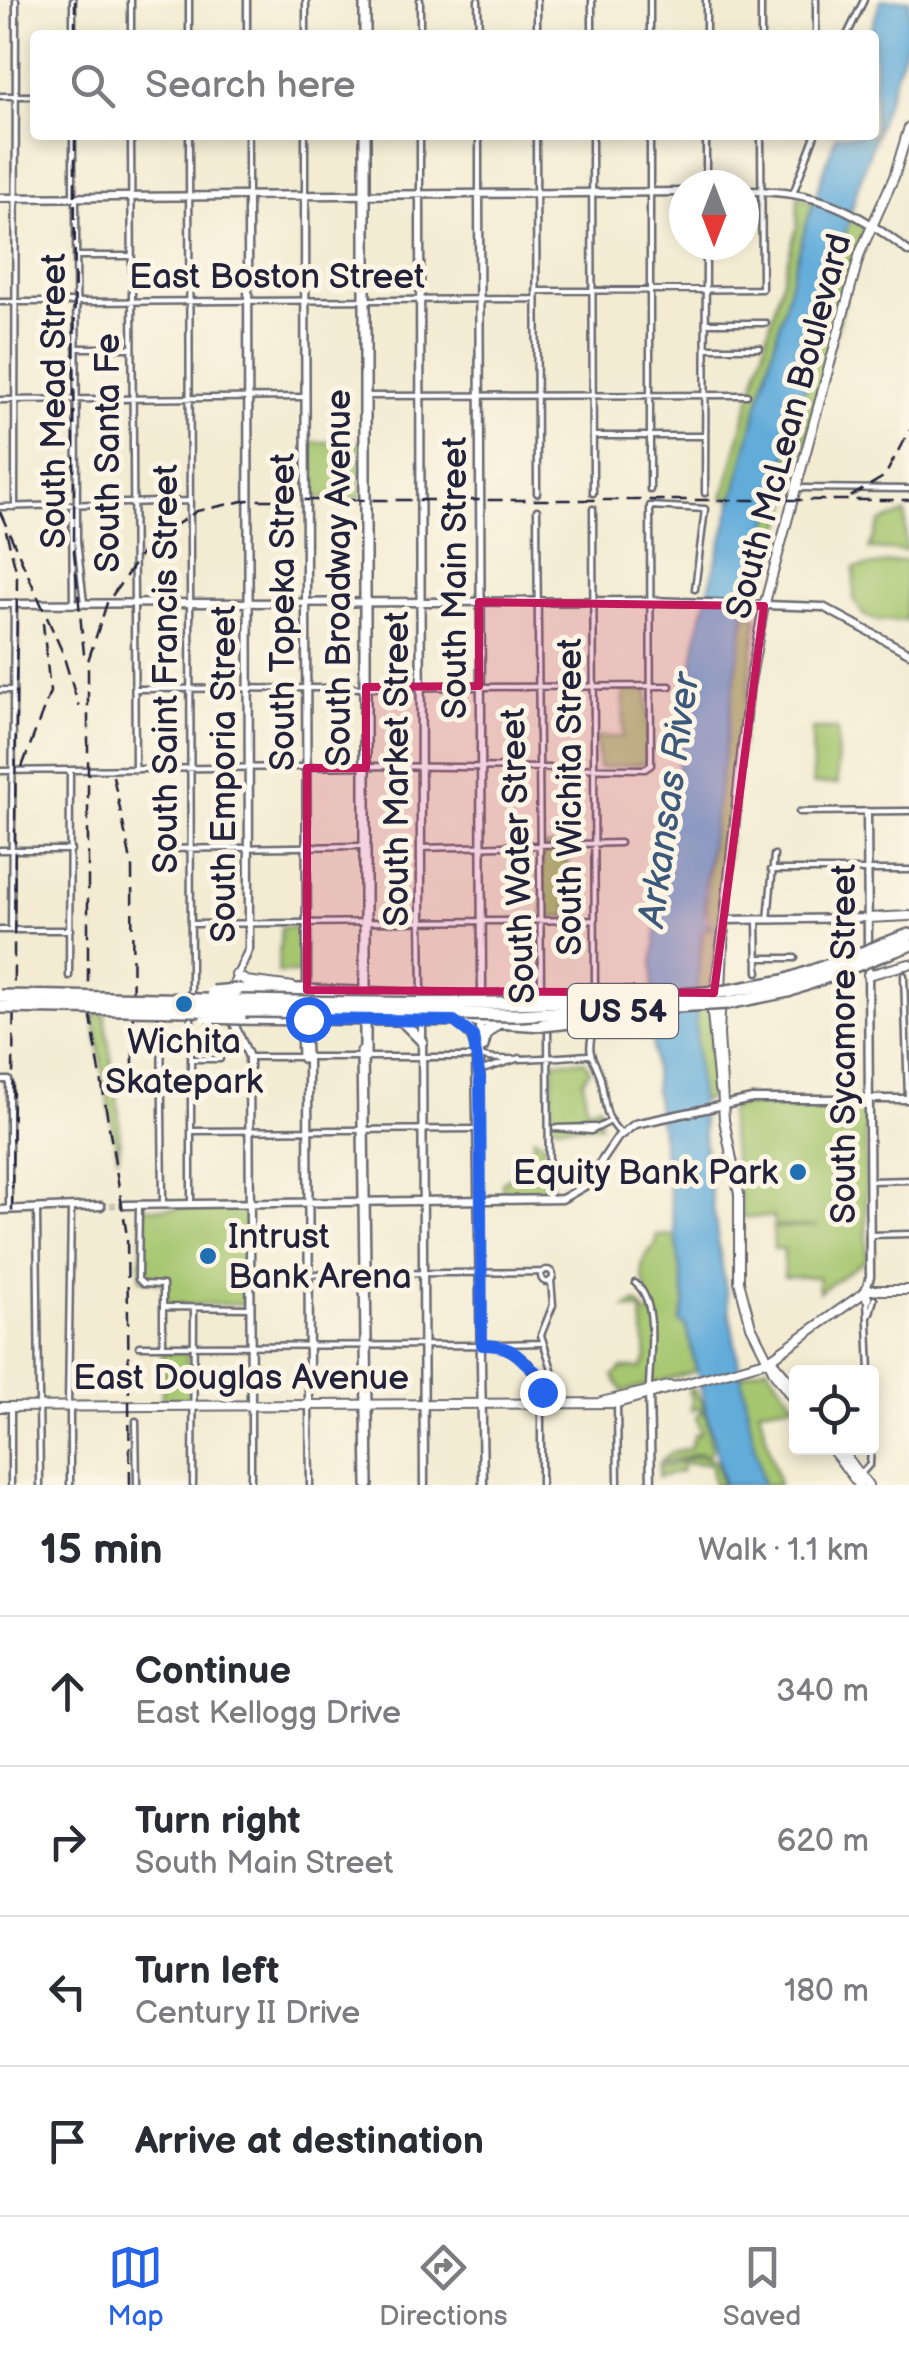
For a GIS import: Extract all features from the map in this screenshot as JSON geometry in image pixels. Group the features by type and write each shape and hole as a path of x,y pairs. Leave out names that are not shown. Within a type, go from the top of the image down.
{"highway":[{"name":"US 54","path":"0,996 517,1015 660,1009 788,991 909,935"},
{"path":"882,950 909,947"},
{"path":"123,1003 237,990 307,990"},
{"path":"483,990 500,996 678,996"},
{"name":"US 54","path":"0,1007 123,1003 517,1006 678,996 728,997"},
{"path":"123,1003 240,1018 308,1019"},
{"path":"480,1021 543,1026 660,1009"},
{"path":"292,1019 303,1028 306,1058"},
{"path":"479,1051 485,1034 497,1023"}],"main road":[{"path":"365,0 365,30"},
{"name":"South McLean Boulevard","path":"769,1360 751,1326 740,1292 736,1251 739,1194 722,1104 719,1034 724,923 749,688 759,607 860,253 909,127"},
{"name":"South Broadway Avenue","path":"365,140 368,1485"},
{"path":"868,918 909,916"},
{"path":"868,975 909,964"},
{"path":"236,974 246,981 307,990 422,994 483,990"},
{"path":"308,1019 480,1021"},
{"path":"401,1021 422,1040"},
{"path":"454,1021 469,1030 479,1051"},
{"path":"601,1402 769,1360 870,1293 909,1290"},
{"path":"769,1360 789,1381"},
{"path":"769,1360 789,1391"},
{"path":"601,1402 617,1403 649,1391"},
{"name":"East Douglas Avenue","path":"0,1407 541,1399 601,1402"},
{"path":"836,1455 859,1485"},
{"path":"846,1455 868,1485"}],"street":[{"path":"15,507 16,0"},
{"path":"73,0 73,30"},
{"path":"132,0 132,30"},
{"path":"189,30 190,0"},
{"path":"247,0 247,30"},
{"path":"306,0 306,30"},
{"path":"420,0 420,30"},
{"path":"478,0 478,30"},
{"path":"536,30 537,0"},
{"path":"592,0 592,30"},
{"path":"650,0 650,30"},
{"path":"706,0 706,30"},
{"path":"760,0 760,30"},
{"path":"816,0 816,30"},
{"path":"849,30 864,0"},
{"path":"0,96 30,96"},
{"name":"South Mead Street","path":"73,140 73,604"},
{"name":"South Santa Fe","path":"131,140 136,770"},
{"name":"South Saint Francis Street","path":"189,140 190,1203"},
{"name":"South Emporia Street","path":"248,140 250,924 248,958 236,974 230,994 232,1026 249,1058 251,1405"},
{"name":"South Topeka Street","path":"306,140 309,1404"},
{"name":"South Market Street","path":"420,140 424,1485"},
{"name":"South Main Street","path":"479,140 483,1485"},
{"path":"536,140 537,494"},
{"path":"592,140 593,494"},
{"path":"650,140 650,490"},
{"path":"706,140 706,170"},
{"path":"536,291 762,289 760,140"},
{"path":"797,192 813,140"},
{"path":"762,191 797,192 858,214 909,252"},
{"path":"0,198 669,192"},
{"path":"76,256 131,256"},
{"path":"705,493 706,260"},
{"name":"East Boston Street","path":"0,302 536,300"},
{"path":"706,323 766,322"},
{"path":"76,348 132,348"},
{"path":"706,348 760,348"},
{"path":"365,396 747,395"},
{"path":"0,400 306,397"},
{"path":"593,436 705,436"},
{"path":"796,488 909,489"},
{"path":"0,507 190,502"},
{"name":"South Mead Street","path":"74,506 84,603"},
{"path":"0,771 366,766 645,768 650,764 650,506 704,507 705,534 695,589"},
{"name":"South Wichita Street","path":"593,509 595,1016 590,1055 602,1080 609,1122"},
{"name":"South Water Street","path":"537,510 538,921 552,1128 549,1201"},
{"path":"0,604 594,601 830,609 909,653"},
{"path":"10,930 14,604"},
{"path":"135,690 670,686"},
{"path":"0,690 13,690"},
{"path":"69,976 70,771"},
{"path":"799,812 909,812"},
{"name":"South Sycamore Street","path":"868,812 870,1293"},
{"path":"421,848 620,843"},
{"path":"163,848 366,846"},
{"path":"0,850 71,850"},
{"path":"768,920 774,855"},
{"path":"771,870 909,870"},
{"path":"724,923 868,918"},
{"path":"191,924 594,920"},
{"path":"757,920 758,972"},
{"path":"0,930 70,930"},
{"path":"758,958 795,958"},
{"path":"125,1204 549,1201 571,1196 585,1186 622,1134 646,1121 759,1098 908,1098 904,975"},
{"path":"161,1016 163,1203"},
{"path":"249,1058 422,1057 479,1051 501,1062 524,1056 590,1055"},
{"path":"481,1074 524,1056"},
{"path":"191,1059 220,1059"},
{"path":"0,1080 9,1080 5,1210 101,1206"},
{"path":"552,1128 600,1127 609,1122 622,1134"},
{"path":"191,1130 480,1129"},
{"path":"0,1148 9,1147"},
{"path":"869,1180 909,1180"},
{"path":"139,1204 138,1279 145,1285 162,1285 163,1345"},
{"path":"70,1485 72,1208"},
{"path":"37,1209 40,1485"},
{"path":"870,1235 909,1234"},
{"path":"250,1275 543,1272 543,1280 552,1280 554,1306 544,1322 541,1343 552,1369 544,1377 541,1399 541,1485"},
{"path":"635,1283 644,1291 649,1305 651,1485"},
{"path":"870,1293 870,1365"},
{"path":"163,1307 250,1308"},
{"path":"193,1485 194,1308"},
{"path":"139,1346 541,1343"},
{"path":"493,1345 519,1353 544,1377"},
{"path":"533,1369 541,1399"},
{"path":"617,1403 618,1485"},
{"path":"309,1404 310,1485"},
{"path":"251,1405 252,1485"},
{"path":"11,1406 12,1485"},
{"path":"136,1421 136,1485"},
{"path":"861,1474 870,1464 871,1455"}],"highlighted area":[{"path":"479,602 764,606 714,993 307,990 307,768 366,768 366,687 479,686"}],"green space":[{"path":"798,196 813,203 734,499 723,498 797,226"},
{"path":"850,216 861,220 865,227 790,498 773,498"},
{"path":"309,442 361,442 361,498 310,498"},
{"path":"772,503 789,503 763,586 753,581"},
{"path":"905,513 906,551 869,549 880,522"},
{"path":"908,560 906,620 879,621 863,615 854,599 854,568"},
{"path":"746,613 756,616 757,621 712,979 714,1095 704,1101 699,1098 694,1019 703,934 712,927 708,876 712,831"},
{"path":"624,689 648,690 648,763 599,768 596,737 623,737"},
{"path":"812,729 837,729 838,784 813,784"},
{"path":"567,846 568,917 544,917 541,847"},
{"path":"281,927 303,927 304,973 278,973"},
{"path":"93,1014 105,1014 118,1105 118,1158"},
{"path":"554,1061 585,1061 590,1070 583,1080 587,1110 599,1105 600,1125 557,1126 551,1121"},
{"path":"753,1104 865,1105 867,1259 819,1292 818,1277 784,1277 784,1249 774,1249 773,1228 818,1226 774,1226 774,1217 742,1217 728,1115 732,1108"},
{"path":"534,1137 544,1142 544,1192 503,1192 502,1182 522,1170 520,1159 530,1158"},
{"path":"144,1208 246,1208 245,1304 165,1305 166,1283 140,1279"},
{"path":"677,1235 685,1303 680,1321 686,1325 696,1371 623,1392 613,1376 622,1368 641,1368 647,1358 641,1310 626,1308 637,1302 646,1314 652,1313 642,1276 644,1261 656,1244 656,1236"},
{"path":"162,1352 187,1352 190,1400 162,1399"},
{"path":"767,1366 789,1396 789,1405 759,1409 779,1485 763,1485 739,1376"},
{"path":"692,1388 706,1417 712,1450 706,1457 716,1461 722,1485 714,1485 710,1463 682,1464 681,1472 658,1477 659,1467 705,1457 701,1453 658,1464 672,1452 690,1448 695,1434 701,1434 696,1417 702,1411 698,1407 691,1411 692,1396 688,1392"}],"water":[{"path":"881,0 909,0 909,36 879,124 879,30 871,30"},
{"path":"834,140 874,140 858,186 745,613 704,888 705,923 710,926 702,929 698,963 699,1094 722,1267 763,1485 724,1485 686,1326 680,1322 685,1303 655,1091 653,961 698,630 806,225"}],"tunnel":[{"path":"101,1206 125,1205"}],"railway":[{"path":"75,0 75,30"},
{"path":"75,140 74,552 84,654"},
{"path":"850,497 885,476 909,430"},
{"path":"130,1485 127,1236 88,999 88,661 107,603 149,543 197,511 248,500 909,500"},
{"path":"0,512 62,651 79,707"},
{"path":"6,531 17,574 12,1213"},
{"path":"22,767 50,692 43,623"},
{"path":"113,776 132,866 133,1070"}],"place":[{"name":"Wichita Skatepark","path":"184,1004"},
{"name":"Equity Bank Park","path":"798,1172"},
{"name":"Intrust Bank Arena","path":"208,1256"}],"route":[{"path":"308,1019 454,1021 473,1036 480,1079 482,1345 499,1345 525,1357 544,1377 542,1392"}],"water label":[{"name":"Arkansas River","path":"668,800"}]}
